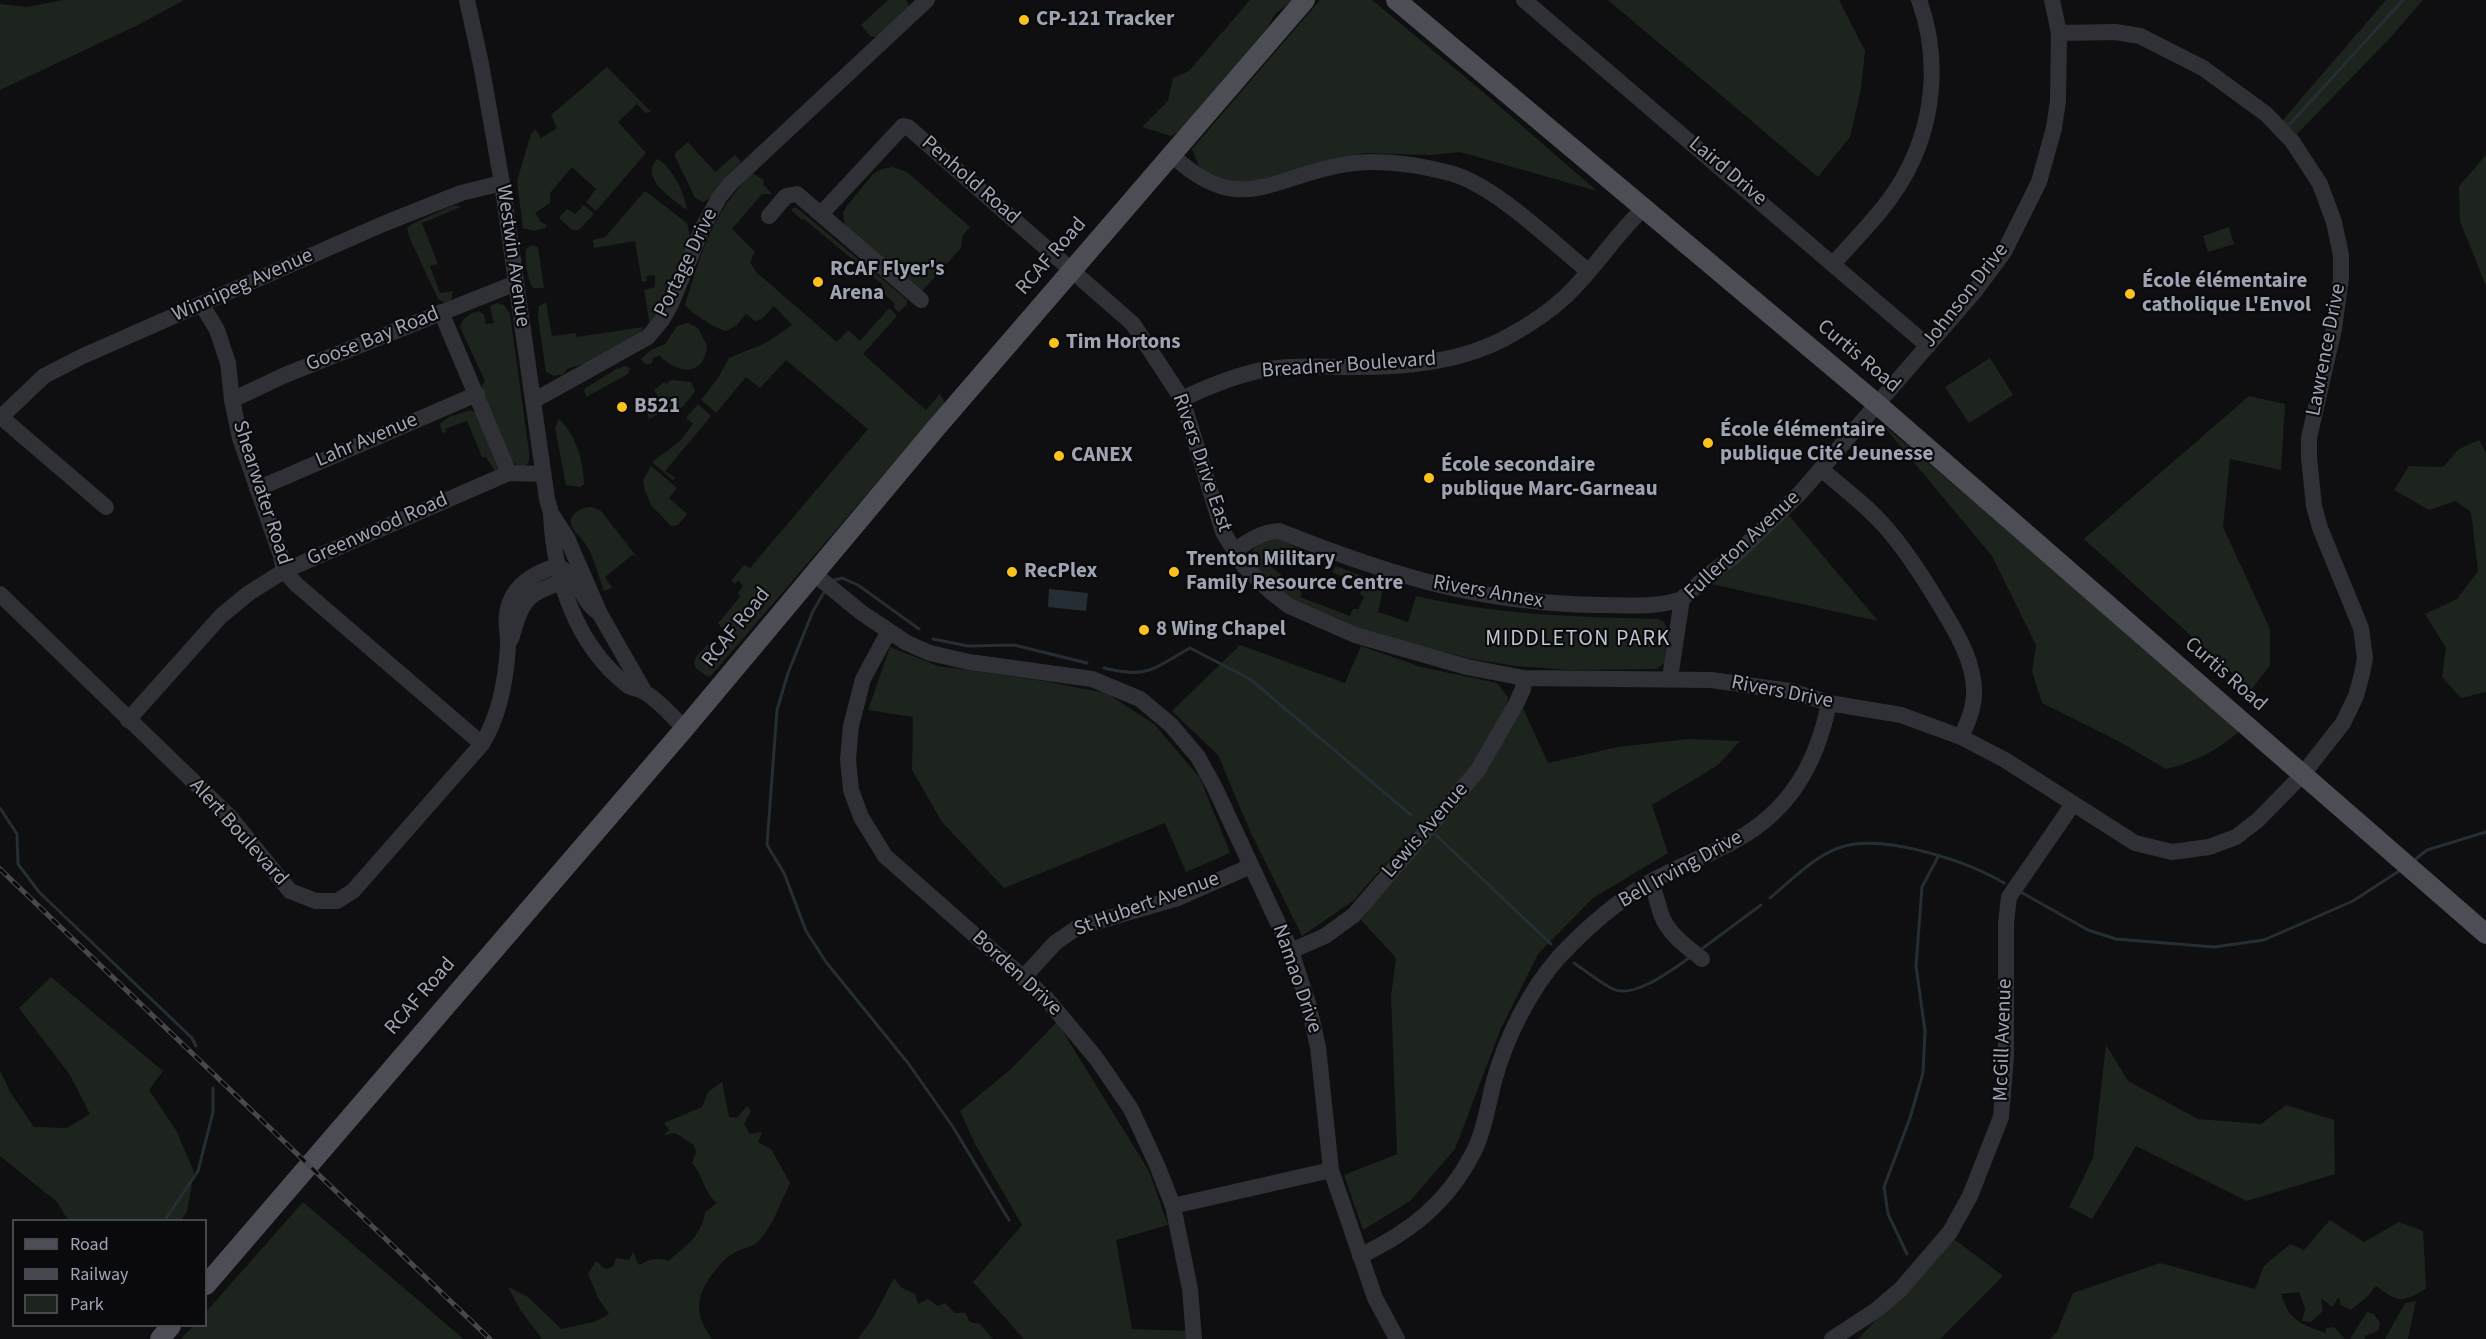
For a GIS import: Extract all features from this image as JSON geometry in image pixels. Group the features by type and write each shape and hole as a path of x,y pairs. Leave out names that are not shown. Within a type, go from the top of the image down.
{"main road":[{"name":"RCAF Road","path":"207,1284 685,728 822,581 1071,271 1305,0"},
{"name":"Curtis Road","path":"1396,0 1877,404 2420,874 2486,934"},
{"path":"160,1339 170,1327"}],"street":[{"name":"Westwin Avenue","path":"467,0 502,183 542,474 551,513 553,548 566,570 600,614 644,691"},
{"name":"Portage Drive","path":"533,401 648,337 671,304 702,229 720,196 731,183 927,0"},
{"name":"Laird Drive","path":"1524,0 1928,346"},
{"path":"1834,264 1887,202 1900,183 1923,133 1932,84 1928,27 1918,0"},
{"name":"Johnson Drive","path":"1877,404 1975,291 2004,252 2039,182 2049,150 2056,110 2059,33 2052,0"},
{"name":"Lawrence Drive","path":"2059,33 2115,32 2140,36 2190,60 2220,78 2266,114 2292,141 2320,184 2334,222 2341,255 2342,278 2334,329 2309,438 2310,481 2320,528 2359,622 2365,658 2356,696 2343,723 2303,774"},
{"name":"Penhold Road","path":"821,214 903,126 908,127 1071,271"},
{"path":"1172,155 1191,172 1211,184 1237,191 1357,163 1387,162 1452,174 1481,188 1507,205 1588,271"},
{"name":"Winnipeg Avenue","path":"0,418 44,376 93,352 383,224 461,193 502,183"},
{"path":"769,216 791,193 802,197 921,300"},
{"name":"Breadner Boulevard","path":"1182,399 1216,384 1266,370 1311,366 1413,365 1481,349 1508,337 1541,316 1566,296 1629,222 1644,208"},
{"name":"Rivers Drive East","path":"1071,271 1133,324 1182,399 1218,518 1234,551"},
{"name":"Goose Bay Road","path":"232,400 285,375 516,283"},
{"name":"Shearwater Road","path":"202,305 217,330 224,352 240,438 284,571 297,585 482,744"},
{"path":"441,312 509,473"},
{"name":"Lahr Avenue","path":"257,489 477,394"},
{"name":"Fullerton Avenue","path":"1670,678 1682,599 1708,575 1733,557 1786,507 1877,404"},
{"path":"0,418 106,507"},
{"path":"1821,469 1865,506 1888,530 1923,576 1959,639 1972,670 1974,691 1970,717 1961,736"},
{"name":"Greenwood Road","path":"128,720 221,616 249,593 284,571 509,473 542,474"},
{"name":"Rivers Annex","path":"1234,551 1258,536 1279,531 1351,560 1428,583 1490,597 1534,603 1657,606 1682,599"},
{"name":"Rivers Drive","path":"1234,551 1244,566 1288,606 1333,627 1467,667 1524,678 1670,678 1750,685 1791,691 1829,703 1901,715 1961,736 2005,759 2135,843 2172,852 2209,847 2236,837 2258,820 2303,774"},
{"name":"Westwin Avenue","path":"566,570 574,617 594,649 629,686 644,691 685,728"},
{"name":"Alert Boulevard","path":"0,594 230,817 290,891 316,901 338,901 353,891 482,744 493,727 502,695 508,645 507,614 514,593 528,578 566,570"},
{"name":"Namao Drive","path":"822,581 861,613 907,643 930,653 959,660 1092,679 1140,699 1171,725 1198,757 1214,786 1291,951 1308,1003 1318,1047 1331,1170 1376,1298 1396,1339"},
{"name":"Borden Drive","path":"889,631 863,679 851,726 848,759 851,790 861,818 885,856 1045,997 1096,1058 1131,1109 1173,1206 1190,1289 1194,1339"},
{"name":"Lewis Avenue","path":"1291,951 1324,936 1354,915 1478,770 1523,689 1524,678"},
{"name":"Bell Irving Drive","path":"1360,1256 1425,1217 1452,1188 1473,1153 1505,1048 1535,991 1558,958 1615,906 1650,882 1737,840 1772,815 1790,798 1815,750 1829,703"},
{"name":"McGill Avenue","path":"1832,1339 1875,1311 1900,1290 1950,1232 1970,1197 2001,1117 2006,1056 2006,923 2009,897 2073,804"},
{"name":"St Hubert Avenue","path":"1023,978 1055,943 1078,927 1178,898 1251,866"},
{"path":"1650,882 1656,893 1661,915 1669,930 1677,940 1702,959"},
{"path":"1173,1206 1331,1170"}],"green space":[{"path":"63,0 184,0 140,24 0,90 0,4 27,7"},
{"path":"888,0 906,0 909,6 877,37 870,36 861,25"},
{"path":"1250,0 1293,0 1275,14 1267,28 1177,133 1171,136 1142,127 1168,101 1173,78 1189,71"},
{"path":"1320,0 1372,0 1597,191 1460,152 1430,155 1365,153 1341,157 1259,180 1234,183 1201,171 1192,149"},
{"path":"1608,0 1839,0 1865,51 1861,89 1850,137 1818,177"},
{"path":"2386,0 2423,0 2390,38 2297,134 2282,121"},
{"path":"607,67 651,112 645,113 637,104 618,122 646,153 596,211 586,202 596,189 572,167 550,193 550,203 535,213 541,222 547,225 545,228 534,231 523,228 517,181 531,134 535,129 541,138 557,128 551,115"},
{"path":"688,142 715,172 735,155 741,162 704,202 695,198 674,154"},
{"path":"2486,155 2486,286 2460,221 2459,186"},
{"path":"657,159 668,168 677,181 687,210 660,188 655,181 652,174"},
{"path":"893,167 907,172 970,227 963,235 961,248 923,290 915,288 845,228 843,213 847,206 873,174"},
{"path":"752,173 764,180 763,184 772,194 762,194 732,229 755,252 750,262 756,272 837,342 848,330 860,341 889,308 897,316 863,354 926,410 940,394 945,403 710,677 698,670 694,662 698,654 708,645 717,652 730,639 718,623 740,597 738,593 743,586 738,580 735,584 731,581 744,565 750,568 868,429 786,360 760,388 746,377 716,413 701,400 718,378 729,358 766,343 792,325 774,306 762,319 755,321 746,314 736,326 726,331 704,320 685,305 703,250 717,220"},
{"path":"645,191 687,223 690,237 664,301 650,325 644,290 655,287 655,275 646,276 647,281 642,282 635,241 594,248 593,240 605,237"},
{"path":"454,205 461,207 422,223 438,264 430,266 440,293 453,291 452,298 447,304 438,299 407,228"},
{"path":"584,205 594,214 579,230 572,230 559,218 567,209 575,214"},
{"path":"797,208 907,300 907,304 899,312 893,307 895,304 880,290 883,285 804,219 802,220 791,210"},
{"path":"2229,227 2234,244 2208,252 2203,236"},
{"path":"532,245 538,247 544,288 533,288 529,280 526,249"},
{"path":"546,302 552,336 576,333 577,337 644,327 637,336 620,349 567,369 564,374 554,376 546,372 538,318 539,306"},
{"path":"497,303 504,305 510,314 529,452 529,461 526,466 516,465 513,462 483,393 482,385 485,381 460,327 467,316 479,311 484,315 486,324 494,323 490,306"},
{"path":"688,323 698,328 707,346 700,364 688,370 681,369 659,355 652,359 653,362 650,364 645,364 641,359 651,350 665,344 677,326"},
{"path":"1990,358 2013,395 1969,423 1945,387"},
{"path":"626,366 630,369 628,374 586,397 584,389 616,369"},
{"path":"671,380 691,382 694,393 679,411 671,406 649,419 647,412 662,403 654,390 664,382 666,384"},
{"path":"2249,396 2285,404 2281,470 2230,459 2223,527 2270,629 2270,665 2251,690 2084,539"},
{"path":"698,404 711,416 665,471 675,478 673,480 652,462 680,441 693,424 686,418"},
{"path":"470,410 476,413 500,469 495,471 486,457 482,457 467,421 445,429 446,432 442,433 440,424 449,417"},
{"path":"559,419 570,432 580,457 584,484 580,487 566,485 555,428"},
{"path":"1881,423 2242,729 2206,754 2166,769 2120,742 2042,703 2032,671 2036,645 1992,556"},
{"path":"2479,440 2486,453 2486,692 2461,698 2442,677 2446,648 2425,614 2457,599 2478,571 2471,512 2455,501 2429,510 2394,490 2409,466 2443,467 2459,449"},
{"path":"651,466 677,488 669,498 687,514 678,525 671,526 651,505 643,480"},
{"path":"592,507 601,511 641,562 634,555 631,556 605,577 612,588 604,591 590,553 572,528 571,523 571,519 578,511"},
{"path":"1787,513 1878,621 1711,584"},
{"path":"1278,539 1315,556 1304,567 1283,550 1270,566 1300,590 1302,594 1300,597 1350,616 1353,609 1358,609 1364,597 1360,594 1363,586 1332,572 1336,566 1384,584 1378,612 1408,622 1416,596 1506,611 1566,616 1658,619 1664,622 1667,628 1665,662 1657,669 1568,670 1516,666 1472,659 1394,639 1333,620 1307,608 1285,594 1251,564 1251,553 1257,546"},
{"path":"1240,645 1345,683 1361,646 1421,667 1497,683 1508,697 1505,710 1474,763 1353,901 1302,936 1250,831 1218,755 1172,711"},
{"path":"890,647 938,666 1043,681 1106,693 1154,724 1200,778 1230,853 1186,872 1165,823 1004,888 942,822 912,770 913,717 868,710"},
{"path":"1523,708 1548,763 1618,747 1689,739 1740,741 1718,765 1652,805 1668,853 1593,898 1538,954 1501,1028 1455,1149 1410,1201 1363,1230 1344,1175 1397,1154 1391,996 1396,958 1361,920"},
{"path":"51,977 163,1071 149,1090 177,1132 194,1172 187,1212 182,1219 67,1219 57,1202 0,1156 0,1070 10,1092 34,1127 67,1128 90,1114 70,1075 19,1008"},
{"path":"1057,1022 1149,1171 1168,1225 1116,1240 1132,1329 1188,1331 1187,1339 1024,1339 973,1282 1022,1225 975,1144 960,1111 1011,1069"},
{"path":"2106,1045 2128,1081 2198,1119 2261,1124 2286,1105 2334,1120 2335,1174 2247,1201 2136,1146 2092,1219 2069,1207 2093,1158"},
{"path":"722,1082 729,1117 737,1118 747,1106 751,1111 744,1124 750,1134 762,1132 758,1142 771,1149 790,1183 764,1235 754,1245 737,1251 726,1259 703,1289 699,1305 700,1313 712,1339 542,1339 521,1311 508,1287 528,1297 561,1329 594,1322 609,1314 598,1298 588,1274 596,1261 605,1269 613,1267 616,1258 629,1260 633,1252 639,1265 657,1259 668,1261 696,1234 705,1212 717,1203 709,1194 692,1163 696,1152 694,1145 675,1133 664,1135 669,1130 664,1123 702,1107 708,1092"},
{"path":"303,1202 463,1339 181,1339 192,1327 207,1327 207,1311"},
{"path":"2330,1220 2364,1242 2399,1222 2423,1231 2426,1289 2400,1299 2390,1296 2376,1286 2351,1310 2341,1305 2339,1297 2332,1307 2321,1298 2323,1311 2311,1322 2302,1321 2305,1309 2299,1292 2281,1294 2288,1311 2298,1321 2326,1333 2326,1328 2334,1327 2345,1339 2050,1339 2057,1332 2073,1293 2160,1263 2255,1289 2264,1266 2290,1244 2304,1250"},
{"path":"1954,1239 2003,1276 1940,1339 1858,1339"},
{"path":"894,1278 902,1288 915,1294 918,1304 928,1299 938,1306 945,1303 955,1313 965,1313 970,1322 980,1324 993,1339 858,1339 873,1318"},
{"path":"2416,1301 2408,1339 2385,1339 2405,1303"},
{"path":"2367,1312 2374,1314 2380,1323 2378,1331 2365,1336 2365,1339 2350,1339"}],"shaded area":[{"path":"1049,589 1088,593 1086,611 1048,607"}],"waterway":[{"path":"2290,124 2403,0"},
{"path":"831,581 842,578 858,585 919,629"},
{"path":"826,589 813,611 788,673 777,710 767,845 784,873 806,931 826,962 908,1063 953,1127 1009,1220"},
{"path":"933,639 968,646 1014,645 1087,663"},
{"path":"1104,668 1141,672 1158,666 1190,648 1250,679 1411,815"},
{"path":"0,808 17,834 18,864 39,892 192,1038 196,1046"},
{"path":"2412,862 2427,850 2486,832"},
{"path":"1436,835 1551,944"},
{"path":"1770,898 1825,854 1845,846 1862,844 1882,844 1926,852 1969,866 2004,883"},
{"path":"1907,1254 1888,1214 1884,1187 1910,1118 1923,1073 1925,1031 1916,966 1922,887 1939,855"},
{"path":"2019,891 2088,930 2116,939 2214,947 2264,940 2353,901 2402,869"},
{"path":"1703,948 1761,905"},
{"path":"1574,963 1613,989 1622,991 1642,987 1689,958"},
{"path":"166,1219 198,1171 213,1112 213,1088"}],"railway":[{"path":"0,869 490,1339"}],"place":[{"name":"CP-121 Tracker","path":"1024,20"},
{"name":"RCAF Flyer's Arena","path":"818,282"},
{"name":"École élémentaire catholique L'Envol","path":"2130,294"},
{"name":"Tim Hortons","path":"1054,343"},
{"name":"B521","path":"622,407"},
{"name":"École élémentaire publique Cité Jeunesse","path":"1708,443"},
{"name":"CANEX","path":"1059,456"},
{"name":"École secondaire publique Marc-Garneau","path":"1429,478"},
{"name":"RecPlex","path":"1012,572"},
{"name":"Trenton Military Family Resource Centre","path":"1174,572"},
{"name":"8 Wing Chapel","path":"1144,630"}],"district":[{"name":"MIDDLETON PARK","path":"1578,640"}]}
